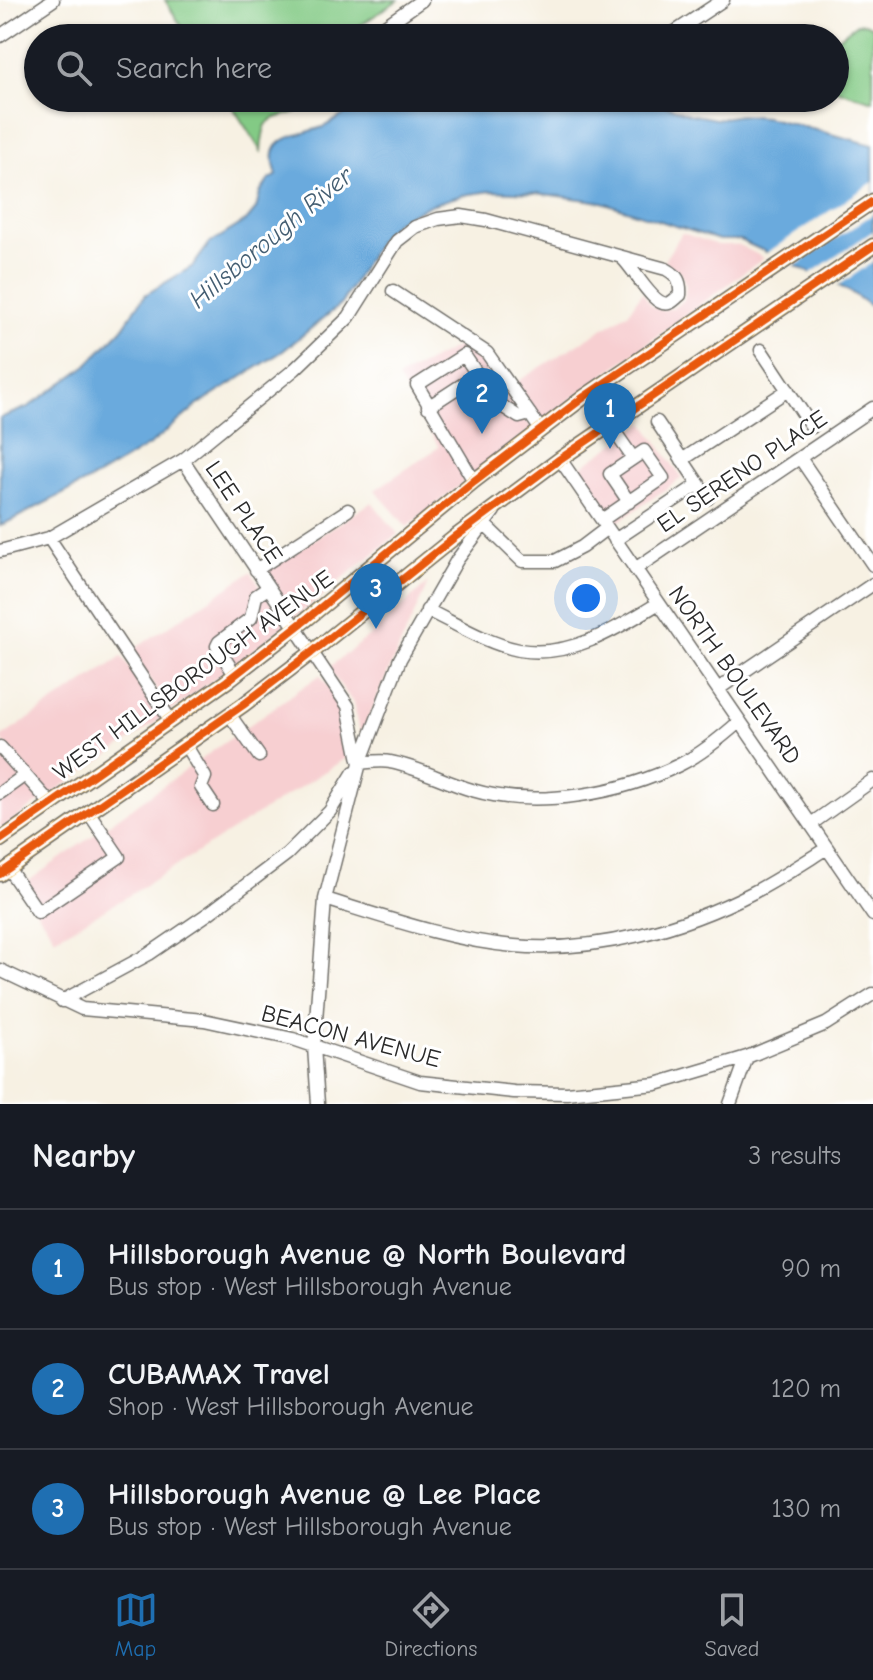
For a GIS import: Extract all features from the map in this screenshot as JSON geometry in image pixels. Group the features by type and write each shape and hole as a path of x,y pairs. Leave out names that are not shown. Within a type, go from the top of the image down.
{"main road":[{"name":"WEST HILLSBOROUGH AVENUE","path":"0,840 235,675 474,481 584,397 873,201"},
{"name":"WEST HILLSBOROUGH AVENUE","path":"4,871 186,746 560,459 873,246"}],"street":[{"path":"0,36 53,0"},
{"path":"388,24 422,0"},
{"path":"687,24 723,0"},
{"path":"0,551 49,538 183,460 295,369 349,317 397,241 415,227 438,219 461,216 486,220 666,269 675,274 681,284 680,295 669,303 655,301 622,258"},
{"path":"393,291 487,353 541,430"},
{"path":"761,350 812,427"},
{"path":"474,481 417,385 464,355 497,403 507,412 519,417 530,414"},
{"path":"428,407 477,375"},
{"path":"682,460 788,390"},
{"name":"EL SERENO PLACE","path":"635,569 873,408"},
{"path":"657,422 708,498"},
{"path":"610,425 633,458"},
{"path":"484,524 522,561 555,561 582,547 629,502 663,478 644,451 610,474 629,502"},
{"path":"800,458 873,565"},
{"name":"NORTH BOULEVARD","path":"560,459 873,915"},
{"name":"LEE PLACE","path":"183,460 348,706 360,763"},
{"path":"615,540 699,484"},
{"path":"318,1104 314,1047 325,899 360,763 400,659 457,560 501,502"},
{"path":"256,570 348,510"},
{"path":"49,538 171,721"},
{"path":"718,689 873,584"},
{"path":"235,675 217,646 251,618 256,596 268,588"},
{"path":"427,610 516,650 529,651 576,646 607,635 659,603"},
{"path":"229,714 259,756"},
{"path":"360,763 388,761 474,791 514,797 554,798 616,789 650,778 682,764 740,721"},
{"path":"186,746 201,766 205,777 201,787 213,805"},
{"path":"0,747 51,804"},
{"path":"62,1001 149,954 287,854 330,811 360,763"},
{"path":"0,793 25,775"},
{"path":"811,824 873,780"},
{"path":"4,871 38,912 119,857 89,813"},
{"path":"325,899 443,934 514,946 562,946 625,937 692,920 754,892 827,848"},
{"name":"BEACON AVENUE","path":"0,970 82,1009 204,1020 293,1039 420,1082 514,1098 656,1084 747,1057 826,1024 873,994"},
{"path":"730,1104 747,1057"}],"shaded area":[{"path":"682,233 718,245 739,245 764,258 541,421 515,383 628,313 642,292 652,306 662,310 673,308 684,300 686,285 680,272 663,262"},
{"path":"462,344 474,352 501,391 505,389 532,428 407,527 375,490 439,447 398,378"},
{"path":"644,423 682,478 612,526 575,471"},
{"path":"372,502 398,534 294,618 264,572"},
{"path":"251,572 286,625 171,711 131,651"},
{"path":"428,583 361,734 353,703 328,668 367,638"},
{"path":"122,657 162,718 50,795 0,738"},
{"path":"320,675 343,708 351,755 125,898 55,938 20,887"},
{"path":"0,755 41,801 0,829"}],"green space":[{"path":"165,0 398,0 362,24 180,24"},
{"path":"865,23 873,27 873,101 849,93 849,30"},
{"path":"236,112 295,112 268,122 261,151"}],"water":[{"name":"Hillsborough River","path":"351,112 684,112 716,119 740,115 766,117 873,145 873,308 848,290 740,240 719,240 602,202 537,193 492,191 463,195 430,205 397,221 381,237 341,304 283,351 198,405 151,444 98,476 0,526 0,418 28,407 85,367 122,329 145,295 193,266 209,244 247,220 256,209 260,193 268,181 277,175 274,151 278,144"}],"pier":[{"path":"873,182 873,214 792,268 762,256"},
{"path":"873,231 873,262 835,288 808,275"}],"cycle path":[{"path":"0,840 227,681 474,481 584,397 873,201"},
{"path":"0,874 243,705 455,537 560,459 873,246"}],"place":[{"name":"CUBAMAX Travel","path":"482,434"},
{"name":"Hillsborough Avenue @ North Boulevard","path":"610,449"},
{"name":"Hillsborough Avenue @ Lee Place","path":"376,629"}]}
